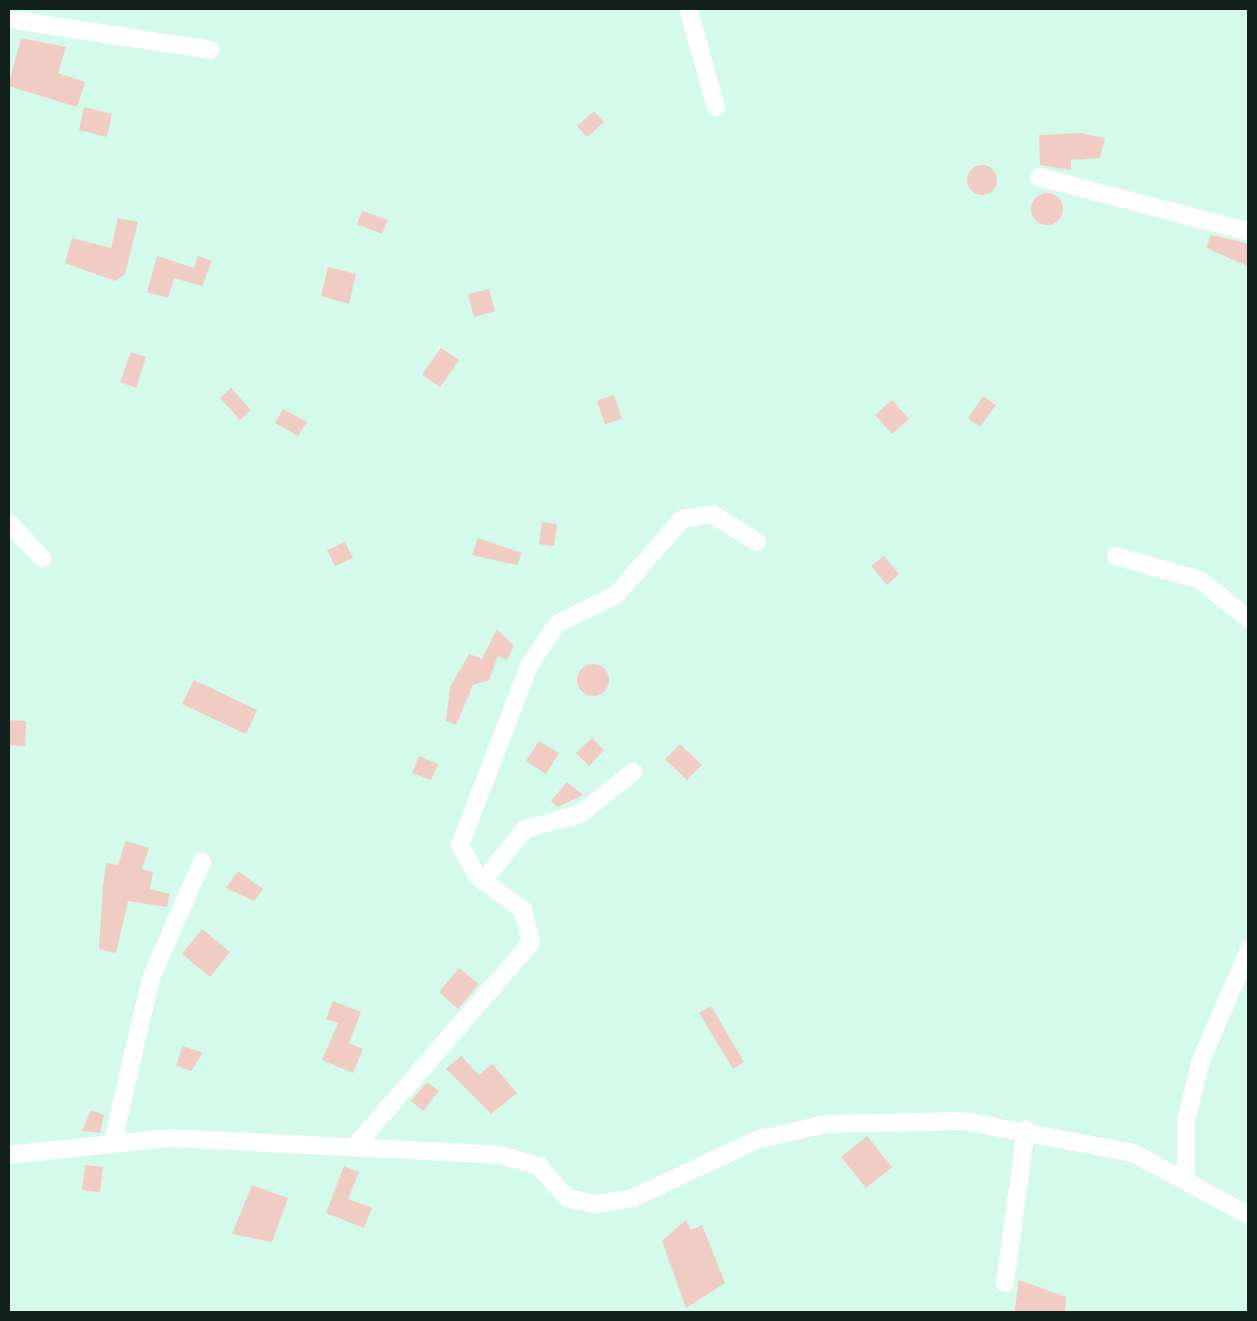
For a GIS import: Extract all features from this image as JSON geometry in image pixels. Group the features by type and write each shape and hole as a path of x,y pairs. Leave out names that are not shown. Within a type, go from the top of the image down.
{"street":[{"path":"688,8 716,107"},
{"path":"8,20 210,50"},
{"path":"1039,177 1250,232"},
{"path":"356,1145 531,942 523,910 467,864 464,827 516,688 558,624 616,595 698,511 757,542"},
{"path":"8,522 42,558"},
{"path":"1116,556 1200,580 1250,620"},
{"path":"483,881 525,829 580,814 633,772"},
{"path":"113,1140 151,978 202,862"},
{"path":"1186,1180 1186,1122 1201,1060 1250,948"},
{"path":"8,1155 113,1140 356,1145 524,1159 567,1198 596,1204 633,1198 756,1140 827,1124 1026,1130 1133,1153 1250,1216"},
{"path":"1005,1284 1026,1130"}],"building":[{"path":"21,38 66,47 58,73 85,82 77,107 8,86"},
{"path":"84,107 112,114 107,137 79,130"},
{"path":"594,111 604,122 587,137 577,126"},
{"path":"1081,133 1105,138 1100,158 1071,160 1071,170 1040,165 1039,135"},
{"path":"982,165 992,170 997,180 992,190 982,195 972,190 967,180 972,170"},
{"path":"1047,193 1059,197 1063,209 1059,221 1047,225 1035,221 1031,209 1035,197"},
{"path":"362,211 388,220 382,234 357,224"},
{"path":"118,218 138,222 125,274 115,281 65,263 72,238 111,248"},
{"path":"1211,235 1250,244 1250,267 1206,248"},
{"path":"157,256 194,268 198,256 212,261 202,286 174,278 168,298 147,292"},
{"path":"328,267 356,274 349,304 321,296"},
{"path":"489,289 495,311 474,317 468,294"},
{"path":"441,348 459,360 440,387 422,375"},
{"path":"131,352 146,357 136,388 120,382"},
{"path":"231,388 251,410 240,420 220,398"},
{"path":"614,395 622,419 605,424 597,401"},
{"path":"983,396 996,405 980,427 968,418"},
{"path":"892,400 909,419 892,434 875,415"},
{"path":"283,409 307,422 298,436 275,423"},
{"path":"542,522 557,524 554,546 539,544"},
{"path":"478,538 522,553 517,565 472,555"},
{"path":"345,542 353,558 335,566 327,550"},
{"path":"884,556 899,574 887,585 871,566"},
{"path":"497,629 514,646 507,660 498,656 489,680 473,685 456,725 446,721 450,687 469,654 482,659"},
{"path":"593,664 604,669 609,680 604,691 593,696 582,691 577,680 582,669"},
{"path":"194,680 257,710 246,734 182,704"},
{"path":"8,720 26,721 25,746 8,745"},
{"path":"592,738 604,750 589,766 576,753"},
{"path":"539,741 559,753 546,774 526,761"},
{"path":"680,744 702,765 687,780 665,759"},
{"path":"419,756 438,764 431,780 412,773"},
{"path":"567,782 583,795 558,807 551,801"},
{"path":"126,841 149,848 142,869 153,872 150,889 170,894 167,907 128,901 116,953 99,949 103,885 106,863 118,865"},
{"path":"238,871 263,889 254,901 226,888"},
{"path":"202,929 230,952 210,977 182,954"},
{"path":"459,968 479,984 458,1009 439,992"},
{"path":"333,1001 361,1012 349,1043 363,1049 353,1073 322,1060 338,1023 326,1019"},
{"path":"711,1006 744,1062 733,1069 699,1013"},
{"path":"183,1046 203,1053 191,1071 176,1065"},
{"path":"461,1056 479,1075 492,1064 517,1093 491,1114 446,1069"},
{"path":"427,1082 439,1091 423,1111 411,1101"},
{"path":"91,1110 104,1115 100,1133 82,1131"},
{"path":"867,1136 892,1167 866,1188 841,1157"},
{"path":"85,1165 103,1167 100,1192 82,1190"},
{"path":"344,1166 359,1172 348,1199 372,1208 364,1228 326,1213"},
{"path":"252,1185 288,1198 272,1242 232,1234"},
{"path":"686,1220 691,1230 702,1225 725,1283 686,1308 662,1241"},
{"path":"1019,1280 1066,1297 1065,1314 1014,1314"}]}
